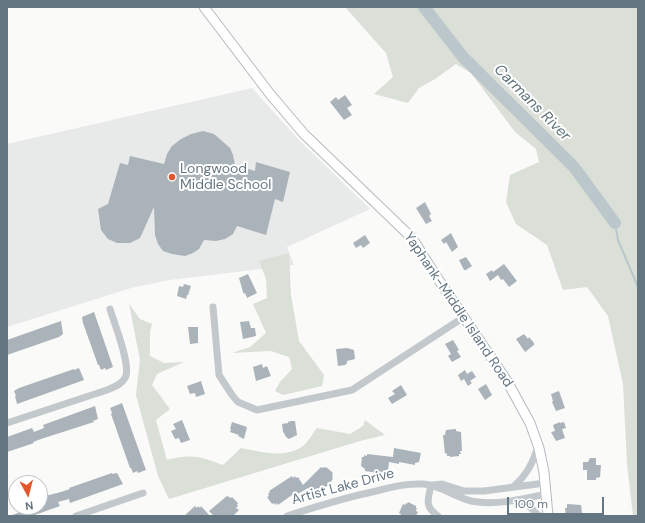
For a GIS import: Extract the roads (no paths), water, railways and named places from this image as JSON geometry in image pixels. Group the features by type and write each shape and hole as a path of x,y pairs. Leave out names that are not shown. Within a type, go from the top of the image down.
{"main road":[{"name":"Yaphank-Middle Island Road","path":"204,7 270,94 304,134 412,238 492,358 520,403 530,423 538,445 545,483 548,516"}],"street":[{"path":"213,307 218,375 238,402 257,410 352,390 464,317"},
{"path":"7,423 103,392 121,383 126,376 127,367 124,352 110,309"},
{"path":"512,487 526,474 536,455 538,445"},
{"path":"438,516 429,508 428,502 431,485 442,484 464,491 484,491 545,483"},
{"name":"Artist Lake Drive","path":"290,516 355,495 406,484 431,485 472,501 489,503 516,500 546,494"},
{"path":"76,516 143,493"},
{"path":"516,500 527,504 539,516"}],"waterway":[{"name":"Carmans River","path":"424,7 463,57 574,167 615,223"},
{"path":"615,223 618,240 638,287"}],"place":[{"name":"Longwood Middle School","path":"172,177"}]}
